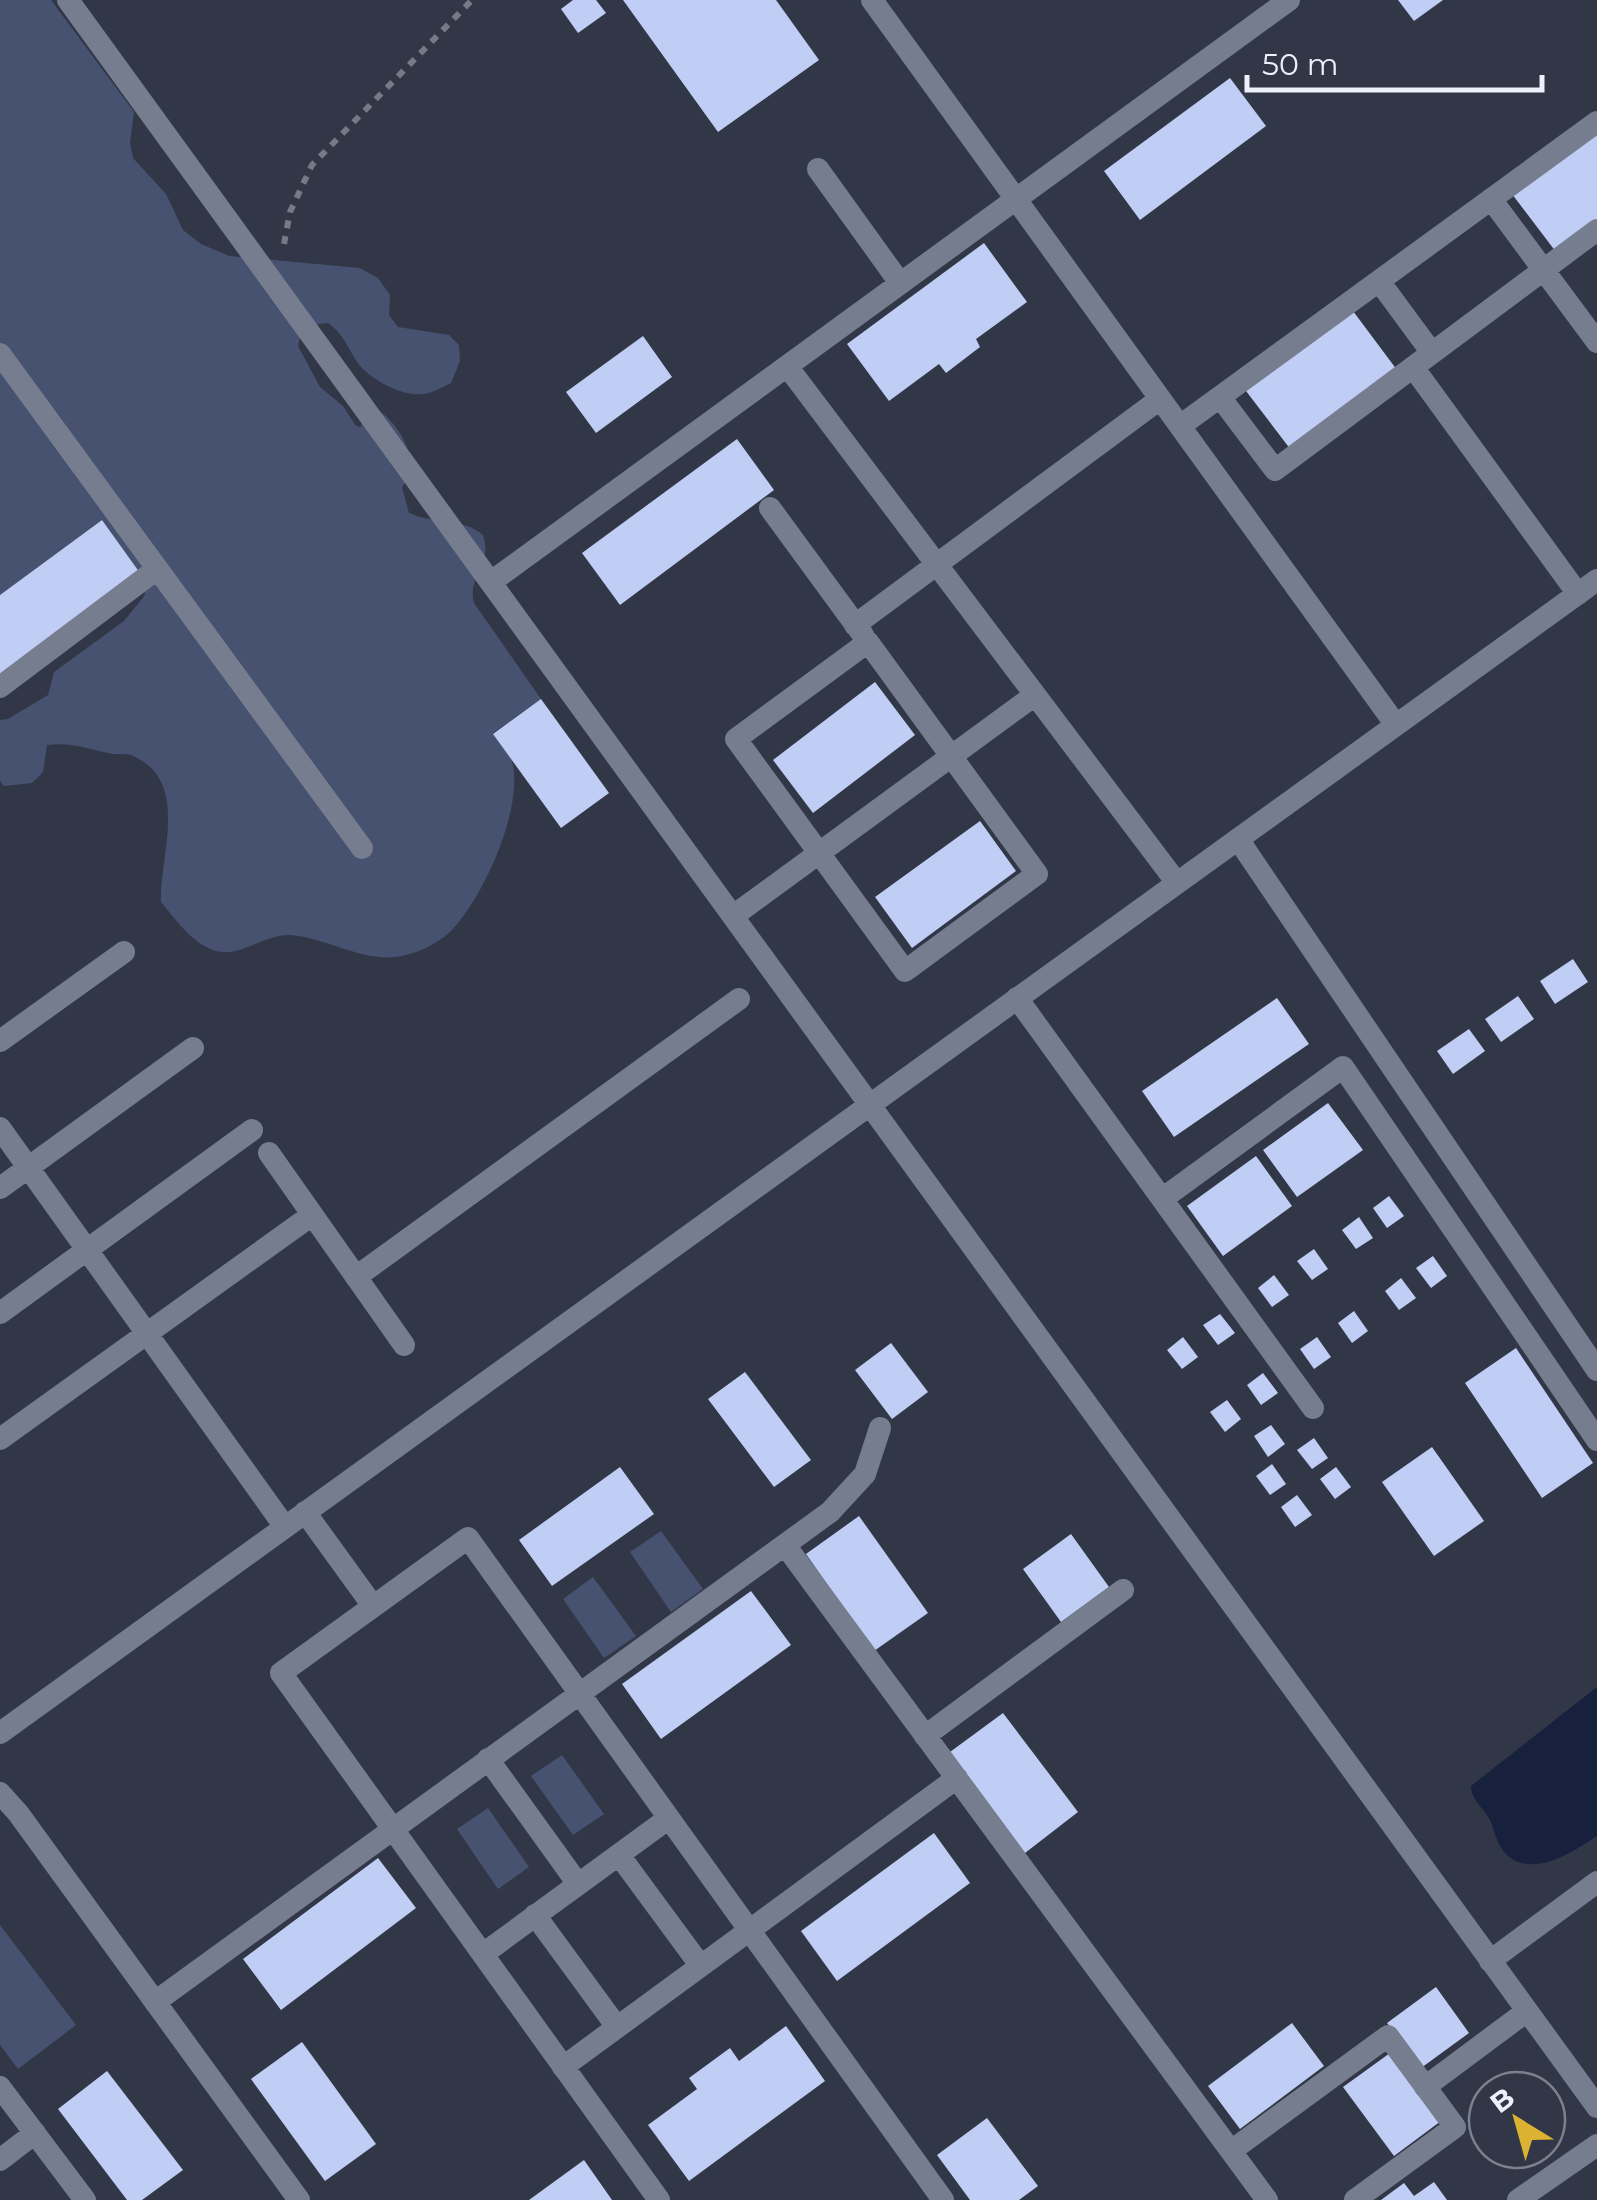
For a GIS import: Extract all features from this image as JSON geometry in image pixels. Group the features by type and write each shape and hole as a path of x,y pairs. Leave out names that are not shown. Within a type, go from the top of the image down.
{"lane":[{"path":"68,0 1597,2106"},
{"path":"872,0 1396,725"},
{"path":"491,582 1289,0"},
{"path":"1180,426 1597,122"},
{"path":"818,169 900,283"},
{"path":"1491,199 1597,342"},
{"path":"1220,396 1275,470 1597,230"},
{"path":"0,1732 1587,587 1423,360 1379,281"},
{"path":"0,354 362,848"},
{"path":"787,366 1176,883"},
{"path":"770,508 862,634 951,756 1037,874 906,971 736,739 862,634 937,565 1160,399"},
{"path":"0,686 158,569"},
{"path":"733,916 1035,695"},
{"path":"1238,839 1597,1370"},
{"path":"0,1041 124,952"},
{"path":"356,1277 739,998"},
{"path":"1017,998 1313,1408"},
{"path":"0,1188 193,1048"},
{"path":"1162,1199 1343,1067 1597,1440"},
{"path":"0,1128 285,1527"},
{"path":"0,1312 252,1130"},
{"path":"268,1153 404,1345"},
{"path":"0,1440 312,1215"},
{"path":"156,2002 785,1545 849,1494 864,1474 880,1428"},
{"path":"305,1512 373,1606"},
{"path":"659,2200 281,1673 468,1538 943,2200"},
{"path":"785,1545 1268,2200"},
{"path":"925,1736 1123,1590"},
{"path":"488,1759 578,1884"},
{"path":"564,2067 956,1778"},
{"path":"0,1792 299,2200"},
{"path":"482,1954 669,1818"},
{"path":"619,1855 700,1965"},
{"path":"1490,1960 1597,1882"},
{"path":"535,1915 617,2028"},
{"path":"1426,2087 1528,2011"},
{"path":"1231,2151 1388,2036 1455,2127 1355,2200"},
{"path":"0,2087 85,2200"},
{"path":"0,2160 35,2134"},
{"path":"1518,2200 1597,2145"}],"path":[{"path":"290,305 284,243 290,212 312,166 472,0"}],"shaded area":[{"path":"0,0 51,0 134,112 130,142 133,158 166,194 183,230 201,244 229,256 360,268 378,278 390,295 389,315 398,327 449,335 459,345 460,361 451,383 420,394 393,388 368,374 328,323 313,325 301,333 298,346 320,387 343,406 356,426 361,427 362,418 381,412 396,427 410,458 408,478 402,487 409,513 467,526 483,535 485,555 474,585 474,603 541,699 493,733 513,765 512,806 506,830 487,877 463,917 444,937 424,949 382,957 291,935 273,937 233,952 215,951 189,934 161,902 167,800 150,767 128,754 47,745 43,772 32,783 4,786 0,781 0,720 48,695 54,672 124,621 145,595 140,573 102,520 0,595"},
{"path":"661,1531 703,1589 671,1612 630,1552"},
{"path":"593,1577 636,1636 604,1658 563,1599"},
{"path":"1597,1687 1597,1836 1554,1860 1519,1862 1501,1848 1471,1786"},
{"path":"562,1755 604,1814 573,1835 531,1776"},
{"path":"488,1808 529,1867 498,1889 457,1829"},
{"path":"0,1925 76,2025 18,2069 0,2045"}],"building":[{"path":"573,0 596,0 606,13 578,33 561,9"},
{"path":"623,0 776,0 819,60 718,132"},
{"path":"1398,0 1443,0 1414,21"},
{"path":"1230,78 1266,126 1140,220 1104,171"},
{"path":"1597,129 1597,221 1556,252 1512,194"},
{"path":"984,243 1027,302 976,339 980,347 946,373 939,364 889,401 847,344"},
{"path":"1353,311 1397,370 1291,450 1246,391"},
{"path":"643,336 672,377 596,433 566,392"},
{"path":"737,439 774,490 620,605 582,553"},
{"path":"102,520 140,573 0,675 0,595"},
{"path":"875,682 915,735 813,813 773,760"},
{"path":"541,699 609,793 561,828 493,734"},
{"path":"980,821 1016,871 912,948 875,897"},
{"path":"1573,959 1588,982 1555,1004 1540,981"},
{"path":"1518,996 1534,1019 1501,1042 1485,1019"},
{"path":"1277,998 1309,1044 1174,1137 1142,1091"},
{"path":"1469,1029 1485,1051 1453,1074 1437,1051"},
{"path":"1328,1103 1363,1150 1297,1197 1263,1150"},
{"path":"1256,1156 1292,1206 1223,1256 1187,1206"},
{"path":"1389,1196 1404,1216 1387,1228 1373,1208"},
{"path":"1359,1217 1373,1238 1356,1249 1342,1230"},
{"path":"1314,1249 1328,1269 1312,1280 1297,1261"},
{"path":"1433,1256 1447,1276 1431,1288 1416,1268"},
{"path":"1274,1275 1289,1295 1272,1307 1258,1288"},
{"path":"1401,1278 1416,1298 1399,1310 1385,1291"},
{"path":"1354,1311 1368,1331 1352,1343 1338,1323"},
{"path":"1220,1314 1235,1333 1218,1345 1203,1325"},
{"path":"1183,1337 1198,1357 1182,1369 1167,1350"},
{"path":"1317,1337 1331,1357 1314,1369 1300,1349"},
{"path":"891,1343 928,1392 892,1419 855,1370"},
{"path":"1516,1348 1593,1463 1542,1498 1465,1383"},
{"path":"745,1372 811,1460 774,1487 708,1399"},
{"path":"1263,1373 1278,1393 1261,1405 1247,1385"},
{"path":"1227,1400 1241,1419 1225,1432 1210,1412"},
{"path":"1271,1425 1285,1444 1268,1457 1254,1436"},
{"path":"1314,1438 1328,1458 1312,1469 1297,1450"},
{"path":"1432,1447 1484,1521 1434,1556 1382,1482"},
{"path":"1272,1464 1286,1484 1270,1495 1256,1476"},
{"path":"620,1467 654,1514 552,1586 519,1540"},
{"path":"1336,1467 1351,1487 1335,1499 1320,1479"},
{"path":"1297,1495 1312,1515 1295,1527 1281,1507"},
{"path":"859,1516 928,1613 874,1651 806,1554"},
{"path":"1071,1534 1109,1587 1061,1622 1023,1569"},
{"path":"751,1591 791,1645 661,1739 622,1684"},
{"path":"1003,1713 1078,1812 1025,1853 950,1752"},
{"path":"934,1833 970,1883 837,1981 801,1931"},
{"path":"378,1858 416,1908 281,2010 243,1959"},
{"path":"1436,1987 1469,2033 1421,2068 1387,2023"},
{"path":"1292,2023 1324,2066 1240,2129 1208,2086"},
{"path":"786,2026 825,2081 689,2181 648,2125 697,2089 689,2078 730,2048 739,2061"},
{"path":"302,2042 376,2144 325,2181 251,2079"},
{"path":"1390,2053 1441,2121 1394,2156 1343,2087"},
{"path":"107,2071 183,2170 142,2200 127,2200 58,2109"},
{"path":"987,2118 1038,2186 1019,2200 970,2200 937,2155"},
{"path":"584,2160 612,2200 529,2200"},
{"path":"1434,2182 1447,2200 1381,2200 1404,2183 1414,2196"}]}
